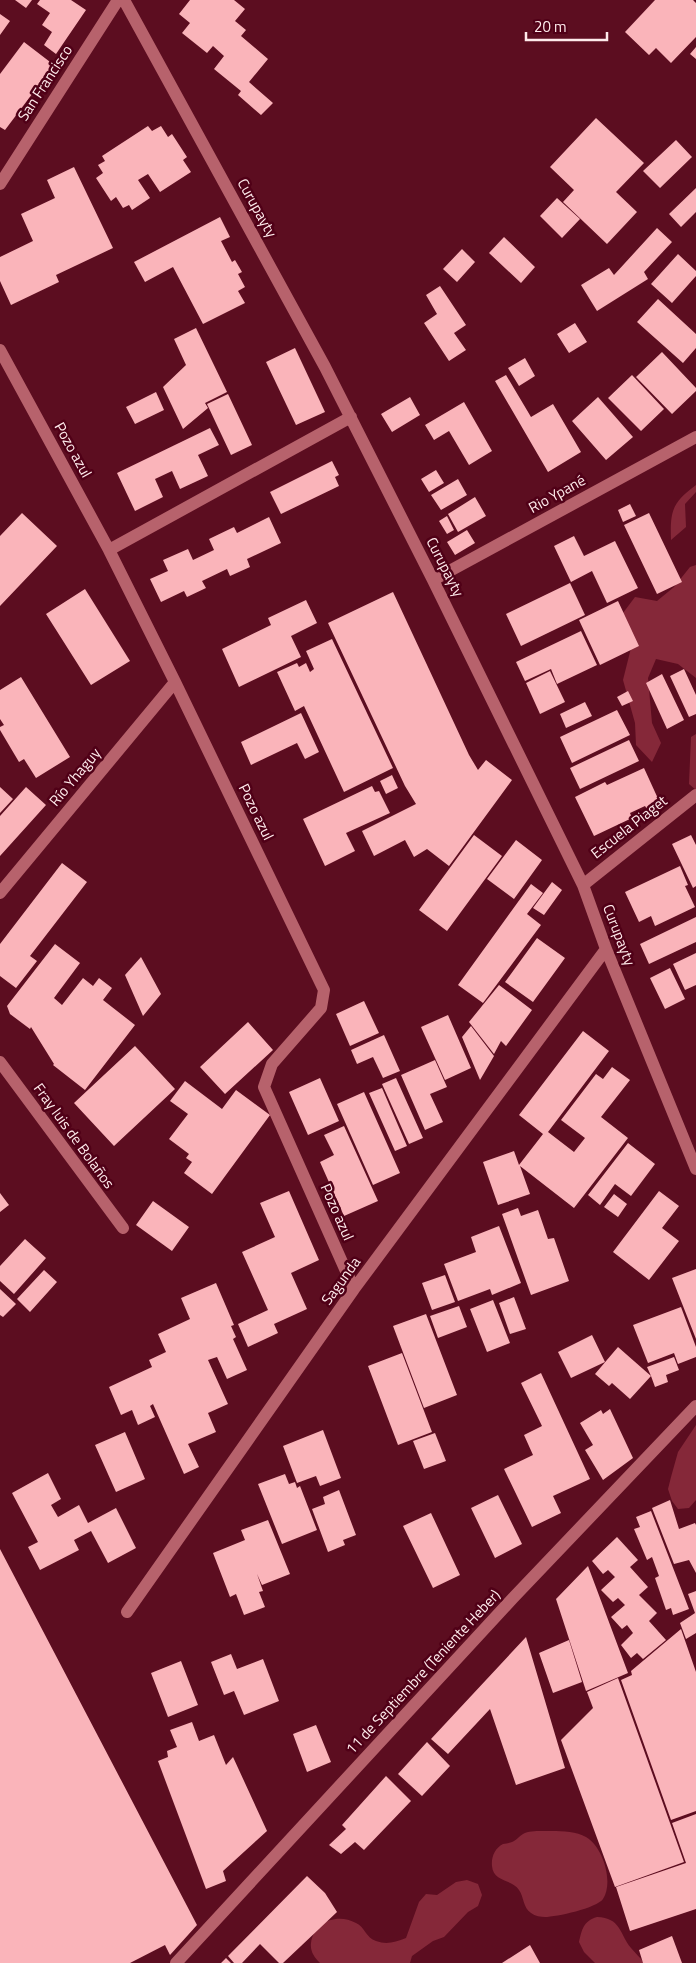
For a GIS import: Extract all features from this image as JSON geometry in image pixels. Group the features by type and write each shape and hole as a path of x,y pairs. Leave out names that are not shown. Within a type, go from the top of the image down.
{"street":[{"name":"San Francisco","path":"0,184 118,0"},
{"name":"Curupayty","path":"124,0 351,417 583,885 606,949 696,1168"},
{"name":"Pozo azul","path":"0,350 109,550 324,990 321,1008 272,1064 264,1087 354,1290"},
{"path":"109,550 351,417"},
{"name":"Rio Ypané","path":"433,580 696,437"},
{"name":"Río Yhaguy","path":"0,893 175,682"},
{"name":"Escuela Piaget","path":"583,885 696,795"},
{"name":"Sagunda","path":"127,1612 354,1290 606,949"},
{"name":"Fray luis de Bolaños","path":"0,1062 123,1228"},
{"name":"11 de Septiembre (Teniente Heber)","path":"176,1963 514,1598 696,1406"}],"shaded area":[{"path":"696,485 696,492 685,504 686,527 671,540 671,522 674,508 682,497"},
{"path":"696,565 696,678 678,664 656,659 648,678 652,723 661,743 652,762 636,745 635,723 623,680 634,636 620,617 635,597 657,601 674,587 690,567"},
{"path":"696,734 696,790 689,784 691,737"},
{"path":"696,1425 696,1500 689,1508 678,1509 672,1501 668,1489 678,1452"},
{"path":"542,1831 576,1833 592,1842 602,1857 607,1875 606,1892 603,1899 585,1909 550,1917 534,1915 528,1911 516,1886 499,1878 493,1871 493,1856 503,1844 513,1842 525,1833"},
{"path":"467,1880 478,1884 482,1895 478,1906 468,1912 444,1937 433,1941 412,1956 410,1963 320,1963 313,1954 311,1943 313,1935 322,1924 335,1919 349,1920 356,1923 373,1940 380,1942 391,1942 406,1938 419,1902 426,1894 437,1895 456,1882"},
{"path":"597,1917 611,1920 615,1923 631,1948 644,1963 595,1963 584,1952 579,1942 582,1930 586,1924"}],"building":[{"path":"15,0 32,0 26,8"},
{"path":"40,0 71,0 86,10 56,54 44,45 52,32 42,25 50,13 37,4"},
{"path":"190,0 234,0 245,9 235,21 246,30 241,36 268,59 249,82 273,103 261,115 238,95 241,91 214,69 224,56 213,46 207,53 182,33 190,23 179,14"},
{"path":"655,0 693,0 696,3 696,37 671,63 656,48 649,55 625,32"},
{"path":"0,14 10,21 0,35"},
{"path":"24,42 54,65 5,130 0,127 0,74"},
{"path":"696,47 696,59 690,54"},
{"path":"596,118 644,163 616,192 637,212 607,244 563,202 574,190 550,167"},
{"path":"148,126 152,131 161,126 168,137 172,134 187,157 183,160 191,172 160,192 148,174 138,180 150,198 132,210 129,205 123,208 116,197 111,201 96,178 103,173 98,165 105,161 102,156"},
{"path":"676,140 692,157 660,188 643,171"},
{"path":"74,167 113,248 56,275 59,282 11,305 0,281 0,257 33,241 21,214 55,198 47,180"},
{"path":"696,188 696,212 681,227 669,214"},
{"path":"557,198 580,219 562,238 540,216"},
{"path":"220,217 230,237 221,241 232,262 235,260 242,272 238,274 245,287 238,291 245,303 203,324 173,267 145,282 134,262"},
{"path":"657,228 672,242 644,272 648,279 597,311 581,285 609,268 614,275"},
{"path":"504,237 535,267 521,283 489,253"},
{"path":"462,249 475,262 457,282 443,269"},
{"path":"678,254 696,271 696,276 672,303 651,284"},
{"path":"440,286 466,325 454,333 466,350 449,361 424,323 437,314 426,295"},
{"path":"658,299 696,334 696,348 683,363 637,322"},
{"path":"575,323 587,342 569,353 557,334"},
{"path":"196,328 227,392 205,403 208,408 183,429 163,387 186,365 174,339"},
{"path":"295,348 325,412 296,425 266,362"},
{"path":"662,352 696,388 696,391 672,414 636,377"},
{"path":"525,358 535,376 519,386 508,368"},
{"path":"506,375 531,417 553,404 581,452 548,472 495,381"},
{"path":"632,375 664,409 641,431 608,398"},
{"path":"156,392 164,410 135,424 126,407"},
{"path":"228,394 252,445 231,455 207,404"},
{"path":"410,397 420,415 392,432 381,414"},
{"path":"598,397 633,437 606,460 572,421"},
{"path":"464,402 492,451 469,465 449,431 434,440 425,425"},
{"path":"210,428 219,445 198,455 208,476 180,489 172,471 155,479 163,497 135,511 117,473"},
{"path":"332,461 339,475 335,477 339,486 281,514 270,492"},
{"path":"436,470 444,483 429,492 421,479"},
{"path":"458,479 467,495 441,510 431,495"},
{"path":"475,497 486,516 458,532 448,514"},
{"path":"630,504 636,516 623,522 618,510"},
{"path":"22,513 57,546 0,606 0,536"},
{"path":"649,513 682,582 657,594 624,525"},
{"path":"447,516 454,530 447,534 439,521"},
{"path":"269,517 281,543 247,559 250,567 230,576 227,569 202,581 206,588 187,597 184,591 161,602 150,579 168,571 163,560 188,549 193,560 214,550 209,539 234,527 237,533"},
{"path":"467,530 475,543 455,555 447,542"},
{"path":"574,536 584,556 615,541 638,588 607,603 592,571 571,582 554,546"},
{"path":"570,583 585,615 521,646 506,614"},
{"path":"85,589 130,661 91,685 46,614"},
{"path":"393,592 469,755 478,770 486,760 512,780 449,866 427,849 414,857 405,840 374,856 362,831 416,804 405,786 328,623"},
{"path":"306,600 317,623 291,636 301,657 239,687 222,649 271,625 268,618"},
{"path":"618,601 639,646 600,665 579,620"},
{"path":"581,631 597,665 557,684 551,669 525,681 516,662"},
{"path":"332,639 393,768 344,792 304,706 295,711 277,672 297,663 299,667 306,663 310,672 314,669 306,651"},
{"path":"684,669 696,695 696,714 689,717 670,676"},
{"path":"550,671 565,702 540,714 526,683"},
{"path":"662,674 684,720 667,729 646,683"},
{"path":"21,677 70,757 36,778 24,759 19,762 0,730 0,727 4,725 0,719 0,690"},
{"path":"628,691 633,701 622,706 617,697"},
{"path":"585,702 592,716 566,728 560,714"},
{"path":"617,710 630,735 572,763 560,737"},
{"path":"301,713 319,752 305,759 297,743 251,765 241,742"},
{"path":"629,740 639,761 580,789 570,768"},
{"path":"644,768 660,803 647,809 645,806 630,813 632,818 594,836 575,797 605,782 607,785"},
{"path":"392,775 398,788 386,794 380,781"},
{"path":"372,786 375,792 379,791 390,813 346,833 355,851 325,866 303,819"},
{"path":"0,787 13,799 0,813"},
{"path":"26,787 46,805 0,856 0,816"},
{"path":"474,835 502,856 447,931 419,910"},
{"path":"691,835 696,845 696,886 693,888 672,844"},
{"path":"516,840 542,860 514,899 487,879"},
{"path":"62,863 87,882 30,956 37,961 16,988 0,976 0,944"},
{"path":"680,866 688,885 685,886 695,907 655,926 651,916 639,922 625,892"},
{"path":"552,882 562,890 544,915 533,908"},
{"path":"531,884 543,893 527,914 541,925 483,1003 458,985"},
{"path":"696,917 696,942 649,964 640,944"},
{"path":"537,938 565,958 533,1002 505,982"},
{"path":"55,944 80,963 54,998 62,1005 83,978 93,986 99,978 112,988 103,1000 135,1025 85,1090 53,1065 31,1027 30,1029 10,1014 7,1006"},
{"path":"696,953 696,985 685,990 673,964"},
{"path":"141,957 161,994 143,1016 125,975"},
{"path":"670,968 685,999 665,1009 650,978"},
{"path":"499,985 532,1010 506,1046 501,1041 494,1054 469,1022"},
{"path":"364,1001 379,1033 350,1046 336,1014"},
{"path":"448,1015 471,1068 445,1080 421,1027"},
{"path":"248,1022 273,1050 225,1094 200,1067"},
{"path":"471,1026 494,1056 480,1080 462,1037"},
{"path":"583,1031 609,1051 548,1132 574,1152 585,1138 561,1120 596,1074 603,1079 612,1067 630,1080 601,1117 628,1138 574,1208 520,1166 530,1194 498,1205 483,1162 514,1151 519,1165 543,1134 519,1115"},
{"path":"384,1035 400,1071 383,1078 373,1057 357,1064 351,1050"},
{"path":"135,1046 175,1089 114,1146 74,1103"},
{"path":"435,1060 447,1087 430,1094 443,1122 425,1130 401,1075"},
{"path":"320,1078 339,1121 308,1135 289,1092"},
{"path":"396,1078 423,1138 409,1144 382,1084"},
{"path":"185,1081 222,1109 236,1090 270,1115 212,1194 184,1173 192,1162 186,1158 189,1154 169,1139 188,1114 170,1101"},
{"path":"382,1088 407,1146 395,1151 369,1093"},
{"path":"364,1092 400,1173 373,1185 337,1104"},
{"path":"344,1126 378,1201 344,1216 320,1162 334,1155 324,1135"},
{"path":"628,1143 655,1164 631,1196 615,1184 600,1205 588,1195"},
{"path":"289,1191 319,1260 291,1273 307,1309 274,1324 278,1333 248,1347 238,1324 268,1310 242,1252 275,1237 260,1203"},
{"path":"659,1191 679,1206 662,1228 679,1241 649,1280 613,1252"},
{"path":"0,1193 9,1205 0,1212"},
{"path":"614,1194 627,1204 618,1217 604,1207"},
{"path":"153,1201 189,1227 172,1251 136,1225"},
{"path":"518,1208 521,1216 538,1210 548,1239 554,1238 569,1281 531,1295 502,1214"},
{"path":"499,1226 521,1283 492,1295 490,1289 458,1301 444,1264 476,1252 471,1237"},
{"path":"25,1239 46,1258 14,1294 0,1281 0,1266"},
{"path":"696,1269 696,1339 672,1278"},
{"path":"44,1270 57,1282 30,1312 17,1299"},
{"path":"445,1275 455,1302 432,1310 422,1283"},
{"path":"216,1283 234,1325 231,1326 236,1337 233,1339 247,1370 227,1379 217,1357 208,1360 228,1404 208,1413 216,1432 188,1444 199,1467 184,1474 153,1404 150,1406 155,1417 138,1425 132,1410 121,1415 109,1387 152,1367 149,1360 166,1352 158,1334 190,1319 181,1298"},
{"path":"0,1289 16,1304 3,1317 0,1315"},
{"path":"514,1297 526,1329 510,1334 499,1303"},
{"path":"493,1300 510,1343 487,1352 470,1309"},
{"path":"459,1306 467,1327 438,1338 430,1316"},
{"path":"681,1307 696,1347 696,1357 678,1364 674,1353 648,1363 633,1325"},
{"path":"426,1314 457,1395 424,1408 393,1326"},
{"path":"592,1335 605,1362 571,1378 558,1352"},
{"path":"618,1347 651,1376 630,1399 612,1383 609,1386 595,1374"},
{"path":"402,1353 432,1432 398,1445 368,1366"},
{"path":"674,1357 679,1370 666,1375 668,1382 655,1387 647,1367"},
{"path":"541,1373 590,1479 553,1496 561,1513 532,1527 504,1469 533,1455 524,1435 542,1426 521,1383"},
{"path":"610,1409 633,1458 603,1480 585,1450 593,1445 580,1423 601,1410 603,1414"},
{"path":"323,1430 341,1478 320,1486 316,1476 297,1483 283,1446"},
{"path":"125,1432 145,1479 116,1492 95,1445"},
{"path":"435,1433 446,1461 424,1469 413,1441"},
{"path":"48,1473 61,1499 51,1505 58,1517 79,1505 88,1523 116,1508 136,1548 108,1563 91,1531 74,1540 79,1550 40,1570 28,1547 38,1542 12,1493"},
{"path":"285,1474 289,1484 295,1482 297,1488 300,1486 317,1530 282,1544 258,1484"},
{"path":"339,1490 356,1535 343,1540 345,1545 328,1552 312,1509 325,1504 323,1497"},
{"path":"498,1495 522,1544 495,1558 471,1508"},
{"path":"670,1500 679,1529 695,1523 696,1525 696,1573 689,1560 674,1564 652,1508"},
{"path":"651,1511 689,1609 673,1615 671,1608 666,1610 655,1578 659,1576 652,1557 647,1560 634,1529 640,1527 636,1517"},
{"path":"431,1513 460,1575 433,1588 403,1526"},
{"path":"268,1520 290,1574 262,1585 257,1574 263,1591 259,1592 265,1607 244,1615 236,1594 230,1597 213,1553 245,1540 241,1530"},
{"path":"617,1537 638,1560 630,1567 648,1587 639,1595 657,1613 649,1621 666,1640 643,1659 637,1653 631,1658 621,1645 633,1633 627,1625 622,1629 611,1617 625,1605 618,1598 613,1602 601,1590 615,1577 608,1570 603,1574 592,1561"},
{"path":"0,1549 197,1925 170,1955 165,1945 130,1963 0,1963"},
{"path":"588,1566 628,1673 586,1691 556,1599"},
{"path":"696,1591 696,1633 686,1639 680,1623 695,1613 688,1594"},
{"path":"681,1629 696,1672 696,1811 671,1820 621,1680 632,1675 631,1671"},
{"path":"526,1637 565,1768 516,1785 490,1709 448,1754 431,1739"},
{"path":"569,1640 582,1682 553,1693 539,1653"},
{"path":"231,1654 237,1669 263,1659 279,1701 244,1715 234,1691 224,1695 211,1662"},
{"path":"181,1661 198,1705 168,1717 151,1673"},
{"path":"618,1678 684,1862 615,1887 561,1740 593,1708 587,1692"},
{"path":"192,1722 199,1741 214,1735 226,1765 233,1757 267,1831 223,1871 226,1881 206,1889 158,1761 168,1757 167,1751 177,1747 170,1730"},
{"path":"316,1725 331,1762 307,1772 293,1734"},
{"path":"427,1742 450,1766 422,1796 398,1774"},
{"path":"386,1776 411,1801 364,1850 355,1842 341,1854 329,1845 346,1829 342,1825"},
{"path":"696,1814 696,1909 630,1931 616,1887 686,1863 672,1823"},
{"path":"307,1876 325,1893 337,1912 283,1963 279,1963 260,1944 242,1963 234,1963 228,1956"},
{"path":"672,1936 682,1963 643,1963 639,1950"},
{"path":"530,1945 540,1963 502,1963"},
{"path":"226,1958 231,1963 221,1963"}]}
